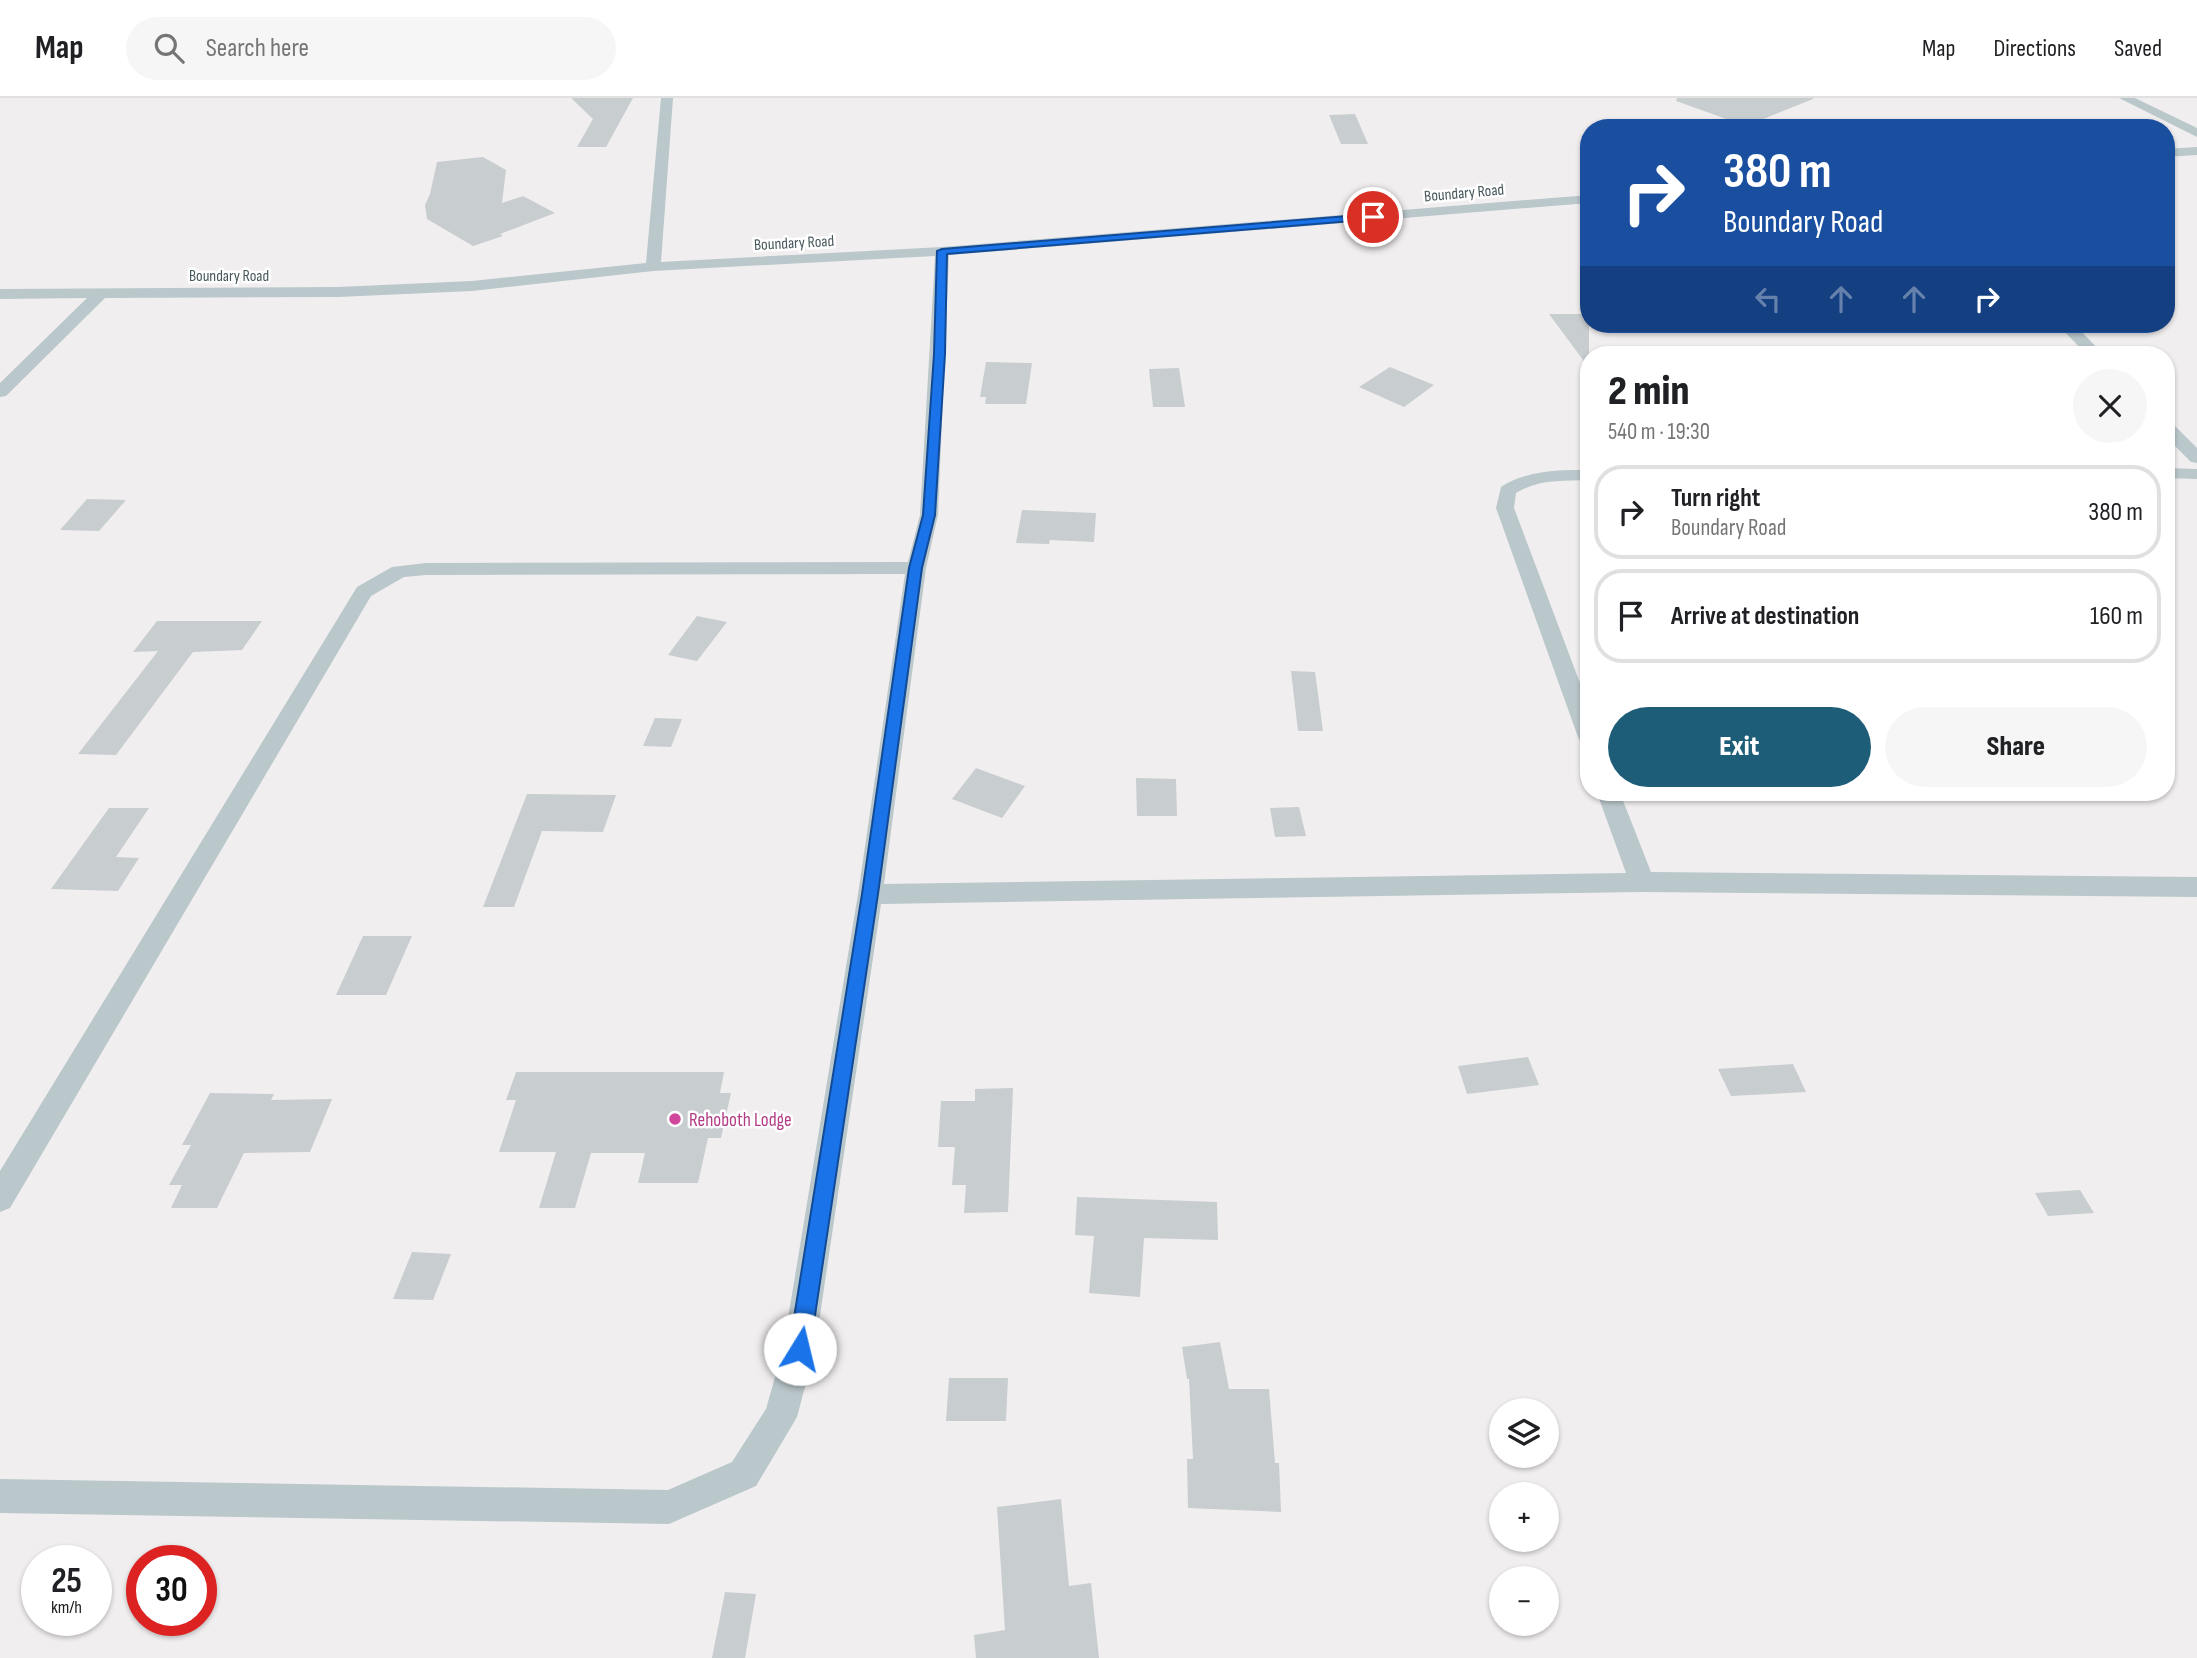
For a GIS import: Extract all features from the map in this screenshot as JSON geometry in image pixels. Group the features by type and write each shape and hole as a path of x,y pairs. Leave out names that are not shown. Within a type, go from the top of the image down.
{"street":[{"path":"653,267 667,98"},
{"path":"2125,98 2168,119"},
{"path":"2175,122 2197,133"},
{"path":"2175,152 2197,151"},
{"name":"Boundary Road","path":"0,294 338,292 472,286 653,267 942,251 1580,201"},
{"path":"0,1496 669,1507 744,1474 780,1418 800,1349 870,894 916,568 929,515 942,251"},
{"path":"0,392 100,293"},
{"path":"2074,333 2087,346"},
{"path":"2175,436 2197,458"},
{"path":"2175,473 2197,474"},
{"path":"1580,475 1546,476 1521,481 1507,491 1505,508 1580,712"},
{"path":"0,1198 364,592 399,571 426,569 916,568"},
{"path":"1612,801 1642,882"},
{"path":"870,894 1642,882 2197,887"}],"building":[{"path":"571,98 633,98 606,147 577,147 593,119"},
{"path":"1677,98 1813,98 1763,119 1726,119 1676,101"},
{"path":"1355,114 1368,144 1341,144 1329,115"},
{"path":"483,157 506,170 502,203 523,196 555,213 473,246 427,219 425,205 437,162"},
{"path":"1549,314 1580,314 1580,333 1589,333 1589,346 1580,346 1580,356"},
{"path":"986,362 1032,363 1026,404 985,404 986,397 980,397"},
{"path":"1390,367 1434,385 1404,407 1359,387"},
{"path":"1179,368 1185,407 1153,407 1149,369"},
{"path":"87,499 126,500 99,531 60,530"},
{"path":"1022,510 1096,513 1094,542 1050,540 1049,544 1016,543"},
{"path":"697,616 727,622 697,661 668,655"},
{"path":"157,621 262,621 242,650 193,652 116,755 78,754 158,651 133,652"},
{"path":"1291,671 1315,672 1323,731 1298,731"},
{"path":"655,718 682,719 671,747 643,746"},
{"path":"976,768 1025,786 1002,818 952,799"},
{"path":"1136,778 1176,779 1177,816 1137,816"},
{"path":"527,794 616,795 603,832 542,831 514,907 483,907"},
{"path":"1299,807 1306,836 1275,837 1270,808"},
{"path":"109,808 149,808 116,857 139,858 118,891 51,889"},
{"path":"363,936 412,936 386,995 336,995"},
{"path":"1528,1057 1539,1085 1467,1094 1458,1066"},
{"path":"1793,1064 1806,1092 1731,1096 1718,1069"},
{"path":"516,1072 724,1072 720,1093 731,1093 721,1138 708,1138 698,1183 638,1183 645,1153 591,1153 575,1208 539,1208 556,1152 499,1152 516,1100 506,1100"},
{"path":"1013,1088 1008,1212 964,1213 966,1185 952,1185 955,1147 938,1147 941,1101 975,1101 975,1089"},
{"path":"210,1093 274,1094 271,1100 332,1099 310,1152 244,1153 217,1208 171,1208 182,1185 169,1185 191,1145 182,1145"},
{"path":"2080,1190 2094,1213 2048,1216 2035,1193"},
{"path":"1077,1197 1217,1202 1218,1240 1144,1238 1140,1297 1089,1293 1094,1236 1075,1235"},
{"path":"412,1252 451,1254 433,1300 393,1299"},
{"path":"1220,1342 1229,1389 1269,1389 1275,1463 1279,1463 1281,1512 1188,1508 1187,1459 1193,1459 1189,1379 1182,1347"},
{"path":"949,1378 1008,1378 1006,1421 946,1421"},
{"path":"1061,1499 1069,1586 1091,1583 1099,1658 976,1658 974,1635 1005,1630 997,1507"},
{"path":"725,1592 756,1594 745,1658 712,1658"}],"place":[{"name":"Rehoboth Lodge","path":"675,1119"}],"route":[{"path":"800,1349 870,894 916,568 929,515 942,251 1373,217"}]}
